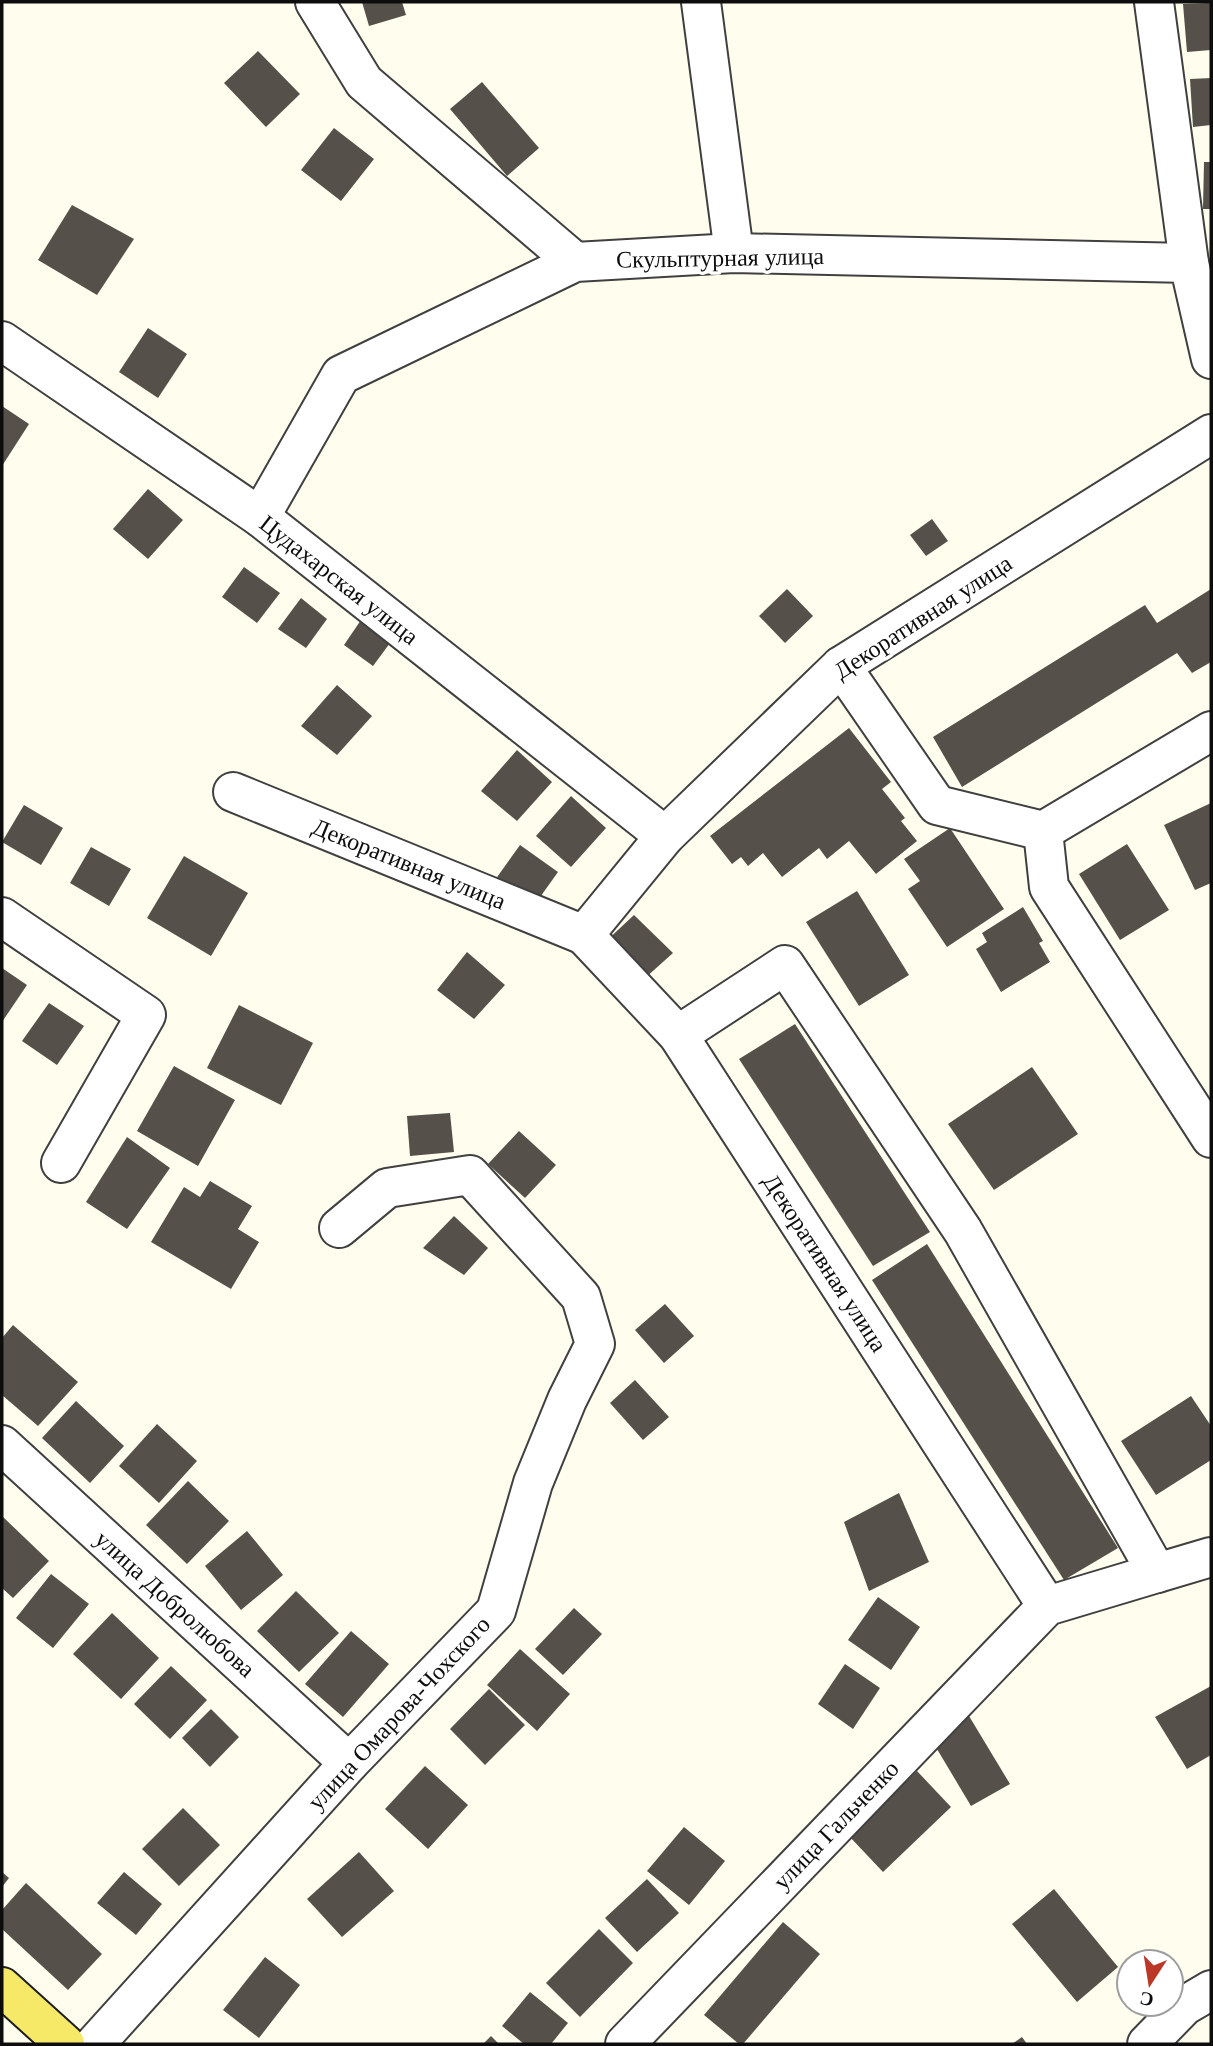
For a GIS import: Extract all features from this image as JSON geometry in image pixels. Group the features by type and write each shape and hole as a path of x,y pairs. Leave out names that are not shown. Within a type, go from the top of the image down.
{"main road":[{"path":"2,1987 65,2044"}],"street":[{"path":"315,2 364,82 575,262"},
{"path":"701,2 734,253"},
{"path":"1154,2 1189,263 1211,359"},
{"name":"Скульптурная улица","path":"260,517 341,375 575,262 734,253 1189,263"},
{"name":"Цудахарская улица","path":"2,341 260,517 665,836"},
{"name":"Декоративная улица","path":"584,935 665,836 841,666 1211,434"},
{"path":"841,666 937,804 1043,831 1211,731"},
{"name":"Декоративная улица","path":"233,792 584,935 678,1035 1047,1606"},
{"path":"1043,831 1049,887 1211,1138"},
{"path":"2,917 146,1015 61,1163"},
{"path":"678,1035 785,965 963,1231 1157,1573"},
{"name":"улица Омарова-Чохского","path":"95,2044 349,1763 496,1611 533,1483 567,1400 595,1344 581,1297 470,1175 387,1188 339,1228"},
{"name":"улица Добролюбова","path":"2,1445 349,1763"},
{"path":"1047,1606 1211,1556"},
{"name":"улица Гальченко","path":"625,2044 1047,1606"},
{"path":"1147,2044 1202,2002"}],"building":[{"path":"362,2 402,2 406,15 369,26"},
{"path":"1211,3 1211,50 1187,52 1183,4"},
{"path":"258,51 300,94 266,127 224,83"},
{"path":"1211,78 1211,125 1193,127 1190,79"},
{"path":"482,82 539,148 507,176 450,109"},
{"path":"334,128 374,159 341,201 301,170"},
{"path":"1204,162 1211,162 1211,209 1203,209"},
{"path":"72,205 134,239 97,295 38,260"},
{"path":"148,328 187,354 158,398 119,372"},
{"path":"2,406 29,424 2,466"},
{"path":"148,489 183,520 148,559 113,529"},
{"path":"932,519 948,541 926,556 910,535"},
{"path":"244,567 280,593 257,623 222,597"},
{"path":"787,589 813,616 785,643 759,616"},
{"path":"1211,589 1211,662 1192,673 1177,653 962,787 933,737 1145,605 1157,623"},
{"path":"301,598 327,619 306,648 278,629"},
{"path":"363,617 393,639 373,666 344,645"},
{"path":"337,685 372,716 337,755 301,726"},
{"path":"849,728 891,782 882,789 905,818 901,821 917,841 876,874 849,841 827,859 819,848 782,877 763,853 748,866 741,857 732,864 710,836"},
{"path":"517,750 552,782 517,821 481,791"},
{"path":"571,796 606,828 571,867 536,836"},
{"path":"1211,803 1211,883 1195,890 1164,825"},
{"path":"24,805 63,828 41,865 2,842"},
{"path":"950,828 1004,909 947,947 908,889 920,881 904,859"},
{"path":"1127,844 1169,910 1120,940 1079,874"},
{"path":"520,845 558,872 533,907 495,880"},
{"path":"91,847 131,869 109,906 70,883"},
{"path":"184,856 248,893 211,956 147,918"},
{"path":"857,891 909,975 859,1006 806,922"},
{"path":"1023,907 1043,941 1039,943 1050,962 1001,992 976,949 987,942 982,933"},
{"path":"634,915 673,953 644,979 603,944"},
{"path":"467,952 505,985 474,1019 437,990"},
{"path":"2,968 27,985 2,1022"},
{"path":"49,1003 84,1026 57,1065 22,1041"},
{"path":"239,1005 313,1043 281,1105 207,1068"},
{"path":"795,1024 930,1232 873,1266 739,1059"},
{"path":"174,1066 235,1100 198,1166 137,1131"},
{"path":"1032,1067 1078,1134 994,1190 948,1124"},
{"path":"450,1113 454,1152 410,1156 407,1116"},
{"path":"519,1131 556,1165 525,1198 488,1164"},
{"path":"127,1137 170,1168 127,1229 86,1202"},
{"path":"210,1181 252,1206 238,1229 259,1242 231,1289 151,1242 184,1187 200,1197"},
{"path":"454,1216 488,1248 464,1275 423,1248"},
{"path":"927,1244 1118,1548 1064,1580 872,1280"},
{"path":"665,1304 694,1336 664,1363 635,1330"},
{"path":"13,1325 78,1382 38,1426 2,1395 2,1338"},
{"path":"635,1380 669,1417 643,1440 610,1403"},
{"path":"1191,1396 1211,1426 1211,1460 1156,1495 1121,1441"},
{"path":"76,1401 124,1446 90,1483 42,1438"},
{"path":"157,1424 197,1461 159,1503 119,1466"},
{"path":"188,1481 229,1521 187,1564 146,1525"},
{"path":"899,1493 929,1562 869,1591 844,1522"},
{"path":"2,1516 49,1561 13,1598 2,1588"},
{"path":"247,1531 283,1575 241,1610 205,1566"},
{"path":"51,1574 89,1604 53,1648 16,1618"},
{"path":"296,1591 339,1633 299,1672 257,1631"},
{"path":"878,1597 920,1627 891,1670 848,1640"},
{"path":"574,1608 602,1634 563,1675 535,1649"},
{"path":"112,1613 159,1658 121,1699 73,1654"},
{"path":"351,1631 389,1664 343,1717 305,1684"},
{"path":"520,1649 570,1694 537,1731 487,1685"},
{"path":"845,1664 880,1688 853,1729 818,1704"},
{"path":"171,1666 207,1700 170,1739 134,1704"},
{"path":"1211,1686 1211,1755 1187,1769 1155,1717"},
{"path":"489,1689 525,1725 485,1765 450,1729"},
{"path":"211,1709 239,1737 210,1767 182,1738"},
{"path":"969,1716 1010,1784 971,1806 931,1739"},
{"path":"425,1766 468,1805 428,1849 385,1809"},
{"path":"917,1771 951,1807 883,1872 849,1836"},
{"path":"183,1808 220,1845 179,1886 142,1849"},
{"path":"684,1827 725,1861 689,1905 647,1871"},
{"path":"359,1852 394,1891 342,1937 307,1899"},
{"path":"2,1872 9,1878 2,1887"},
{"path":"124,1872 162,1904 136,1935 97,1903"},
{"path":"647,1879 679,1913 637,1952 605,1918"},
{"path":"26,1883 102,1954 68,1990 2,1929 2,1910"},
{"path":"1054,1889 1115,1963 1115,1970 1077,2002 1012,1924"},
{"path":"783,1922 820,1954 743,2044 739,2044 704,2015"},
{"path":"599,1929 633,1963 580,2017 546,1983"},
{"path":"265,1957 300,1985 259,2038 223,2010"},
{"path":"530,1992 568,2023 551,2044 524,2044 502,2026"},
{"path":"491,2036 499,2044 483,2044"},
{"path":"1022,2037 1027,2044 1012,2044"}]}
